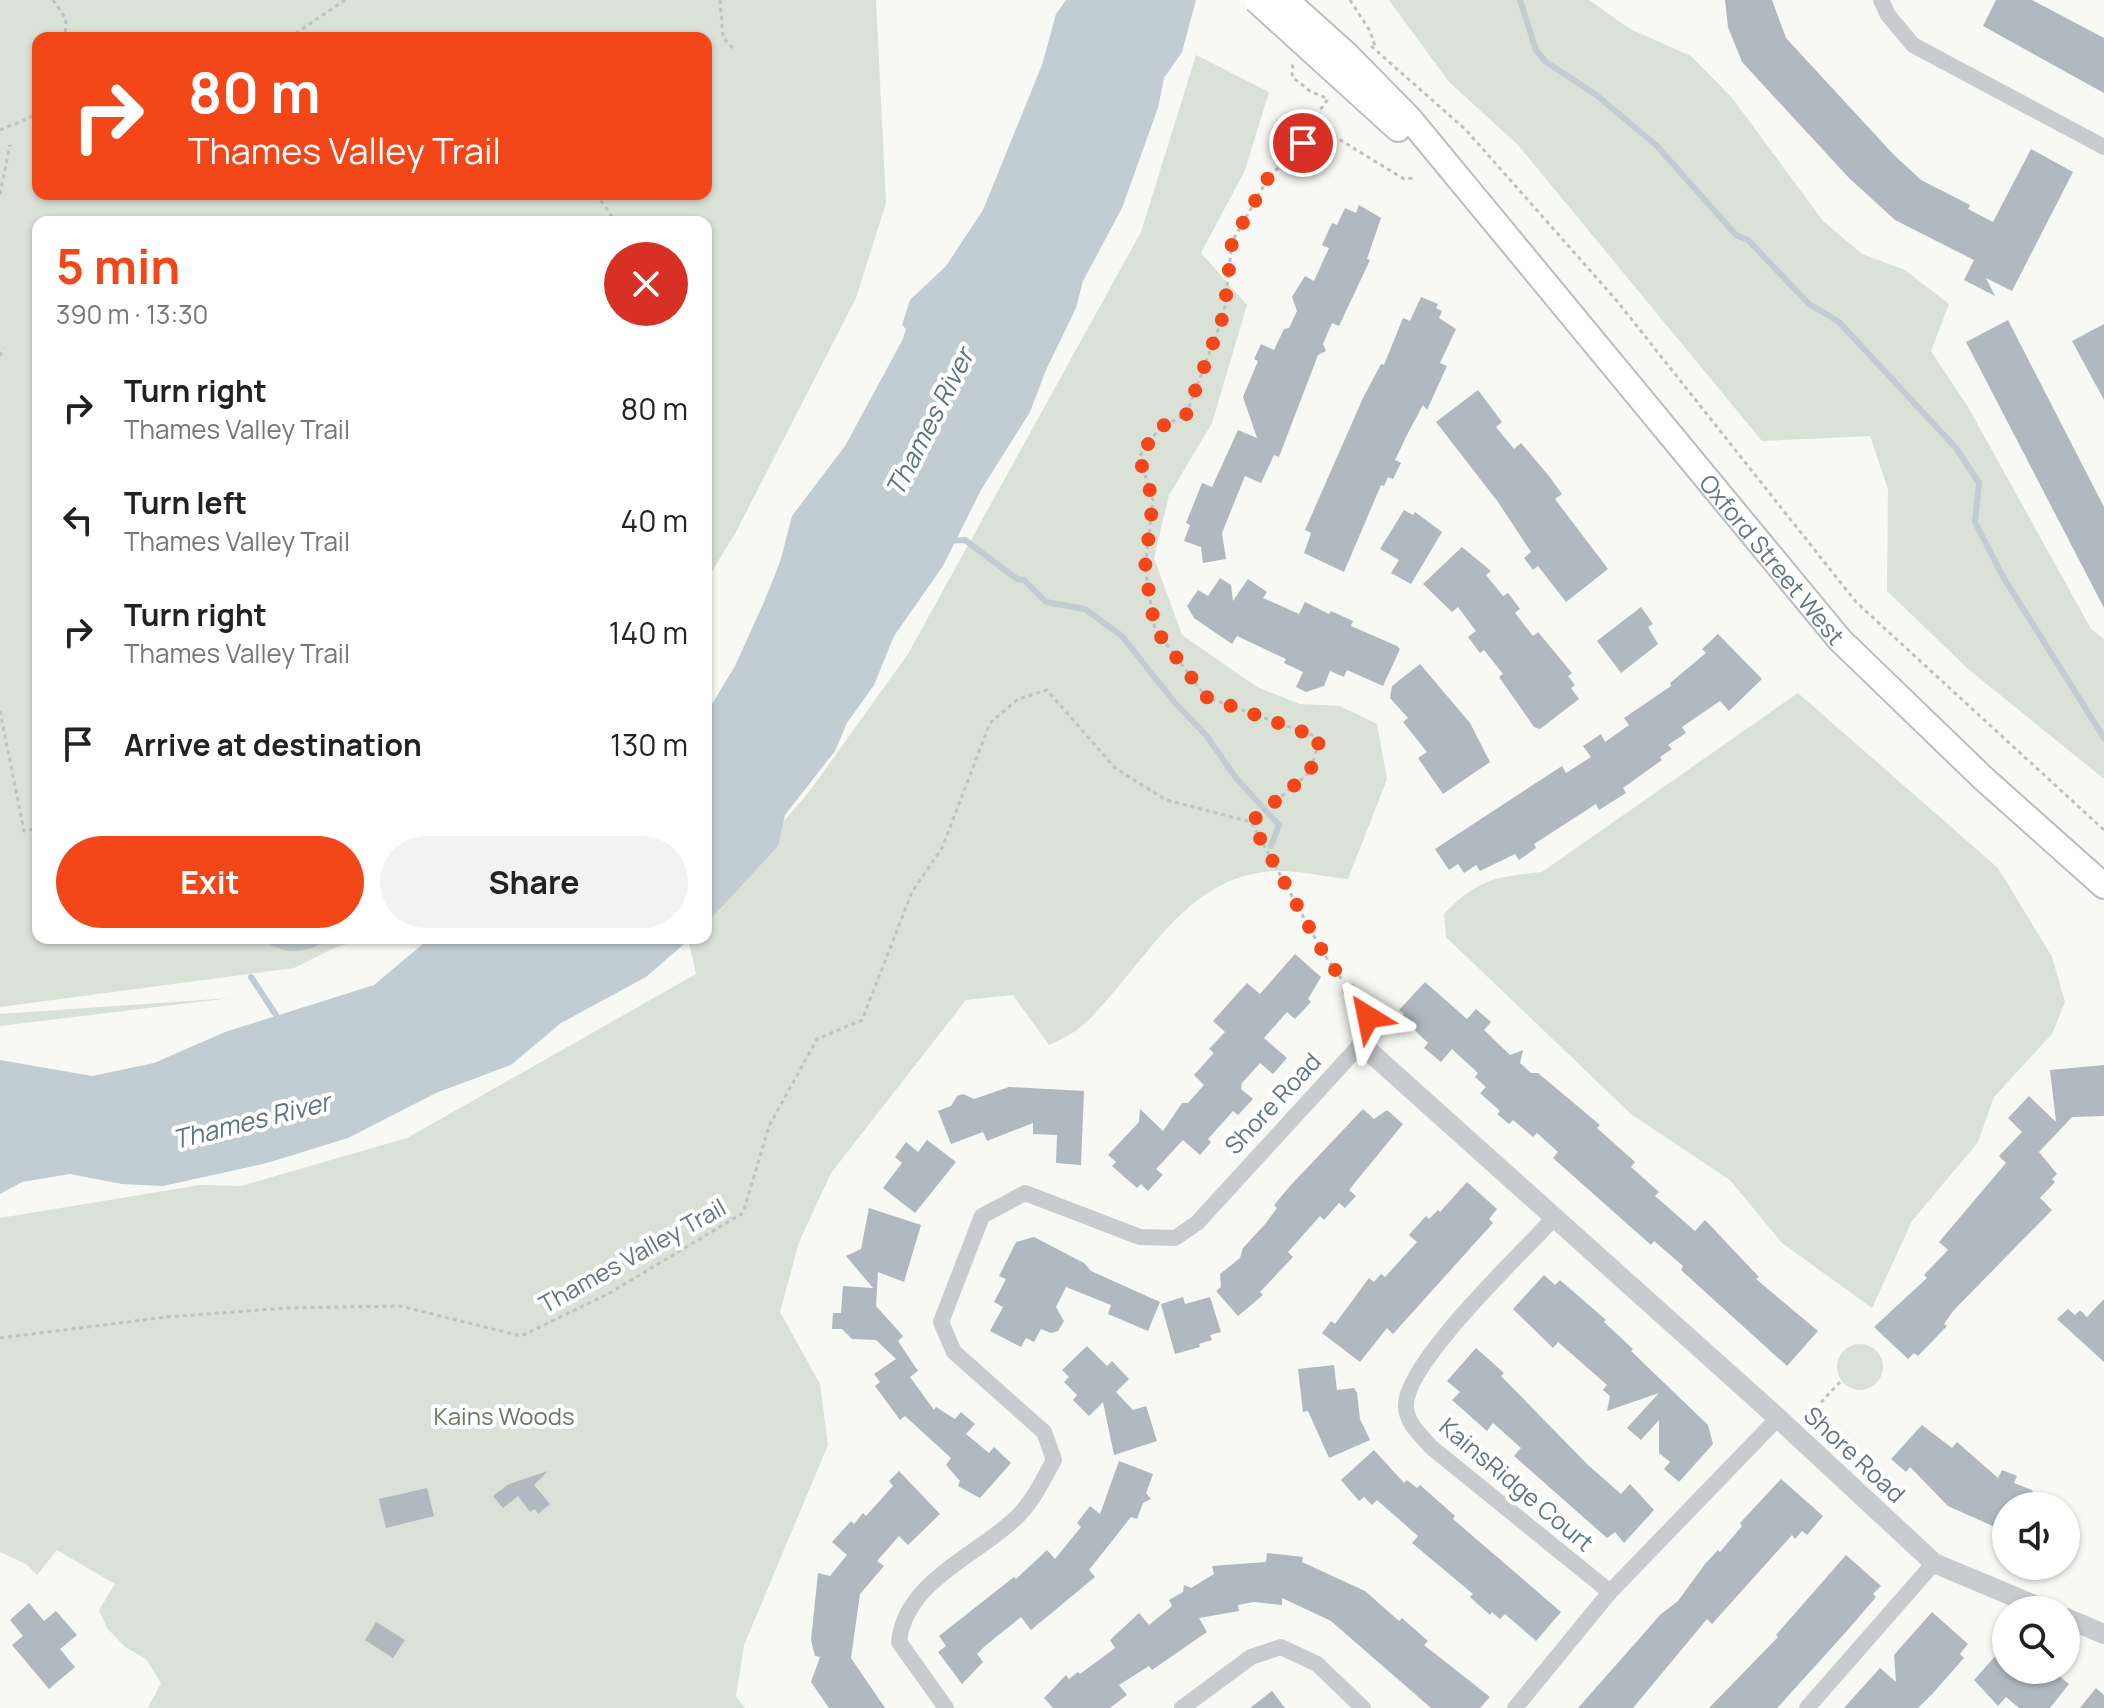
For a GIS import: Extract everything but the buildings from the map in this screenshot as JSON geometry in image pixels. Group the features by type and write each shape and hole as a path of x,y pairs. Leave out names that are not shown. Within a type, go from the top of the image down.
{"main road":[{"name":"Oxford Street West","path":"1256,0 1340,62"},
{"name":"Oxford Street West","path":"1286,0 1340,62 1477,200 1840,640 1984,779 2104,886"}],"street":[{"path":"1881,0 1888,15 1913,45 2104,147"},
{"name":"Shore Road","path":"946,1708 899,1642 901,1622 912,1600 1017,1517 1036,1496 1054,1460 1044,1432 954,1352 941,1322 982,1216 1025,1193 1140,1237 1175,1238 1197,1223 1361,1044 1778,1418 1934,1563 2013,1596"},
{"name":"KainsRidge Court","path":"1553,1219 1422,1362 1405,1408 1412,1425 1431,1447 1610,1592"},
{"path":"1515,1708 1610,1592 1778,1418"},
{"path":"1807,1708 1934,1563"},
{"path":"2080,1624 2104,1634"},
{"path":"1182,1708 1251,1657 1281,1647 1317,1664 1363,1708"}],"path":[{"path":"53,0 66,19 65,32"},
{"path":"298,32 345,0"},
{"path":"720,0 723,38 735,50"},
{"path":"1350,0 1370,31 1377,52 1466,130 1617,301 1856,602 2104,830"},
{"path":"1292,77 1328,99 1318,113 1319,127 1268,178 1232,242 1224,314 1186,415 1160,427 1139,457 1153,500 1145,568 1155,629 1206,697 1320,738 1310,772 1251,822 1324,954 1368,1017"},
{"path":"0,130 32,117"},
{"path":"1319,127 1404,179 1414,178"},
{"path":"0,194 10,145"},
{"path":"0,356 3,348"},
{"name":"Thames Valley Trail","path":"0,1338 167,1317 286,1308 400,1306 521,1336 608,1294 743,1213 769,1126 817,1039 862,1020 912,892 946,838 990,723 1018,699 1047,690 1115,768 1166,800 1251,822"},
{"path":"0,711 24,831 32,829"},
{"path":"1810,1414 1840,1382"}],"green space":[{"path":"0,0 876,0 886,203 856,298 736,532 712,571 712,216 32,216 32,944 347,944 294,968 0,1007"},
{"path":"1389,0 1589,0 1630,29 1691,56 1733,99 1823,221 1862,254 1905,270 1949,304 1931,351 1968,407 2091,629 2104,639 2104,779 1967,668 1887,591 1888,489 1870,436 1762,441 1518,145 1449,82"},
{"name":"Kains Woods","path":"1196,55 1269,92 1245,170 1201,253 1247,305 1212,423 1169,495 1154,558 1182,635 1257,687 1300,704 1340,706 1377,724 1387,779 1348,879 1275,871 1248,875 1225,883 1184,911 1088,1021 1049,1045 1013,995 966,1000 831,1173 799,1242 780,1312 820,1384 828,1445 744,1645 736,1696 745,1708 148,1708 161,1683 146,1659 125,1647 107,1628 99,1610 115,1584 57,1550 37,1575 26,1564 0,1552 0,1218 200,1185 241,1186 407,1138 696,974 689,944 712,944 712,904 809,792 908,654 1141,232"},
{"path":"1798,693 1998,868 2052,957 2065,1002 2052,1034 1994,1097 1978,1142 1912,1221 1872,1308 1782,1243 1730,1180 1632,1115 1446,937 1444,914 1467,893 1499,878 1542,872"},
{"path":"231,998 0,1026 0,1014"},
{"path":"1860,1344 1877,1350 1883,1367 1877,1384 1860,1390 1843,1384 1837,1367 1843,1350"}],"water":[{"name":"Thames River","path":"1066,0 1196,0 1182,52 1164,78 1158,108 1122,208 1083,281 1076,308 1030,412 981,490 943,566 894,636 874,685 847,723 835,751 785,815 778,846 712,918 712,704 735,666 764,602 780,562 792,516 845,446 903,339 906,329 902,325 910,300 946,266 983,210 1042,65 1056,14"},
{"path":"270,944 320,944 295,951"},
{"name":"Thames River","path":"423,944 684,944 646,977 561,1023 511,1065 436,1093 348,1138 267,1163 163,1186 122,1184 70,1174 22,1182 0,1194 0,1060 92,1076 154,1063 225,1032 374,985"}],"waterway":[{"path":"1520,0 1536,50 1546,62 1595,94 1657,146 1736,235 1748,240 1809,304 1839,322 1956,448 1979,483 1975,522 2002,575 2104,738"},
{"path":"947,541 965,540 1017,579 1024,580 1046,602 1085,609 1122,636 1175,703 1206,735 1236,778 1279,825 1271,846"},
{"path":"251,977 276,1015"}],"route":[{"path":"1303,143 1268,178 1232,242 1224,314 1186,415 1160,427 1139,457 1153,500 1145,568 1155,629 1206,697 1274,718 1320,738 1310,772 1251,822 1324,954 1368,1017"}]}
